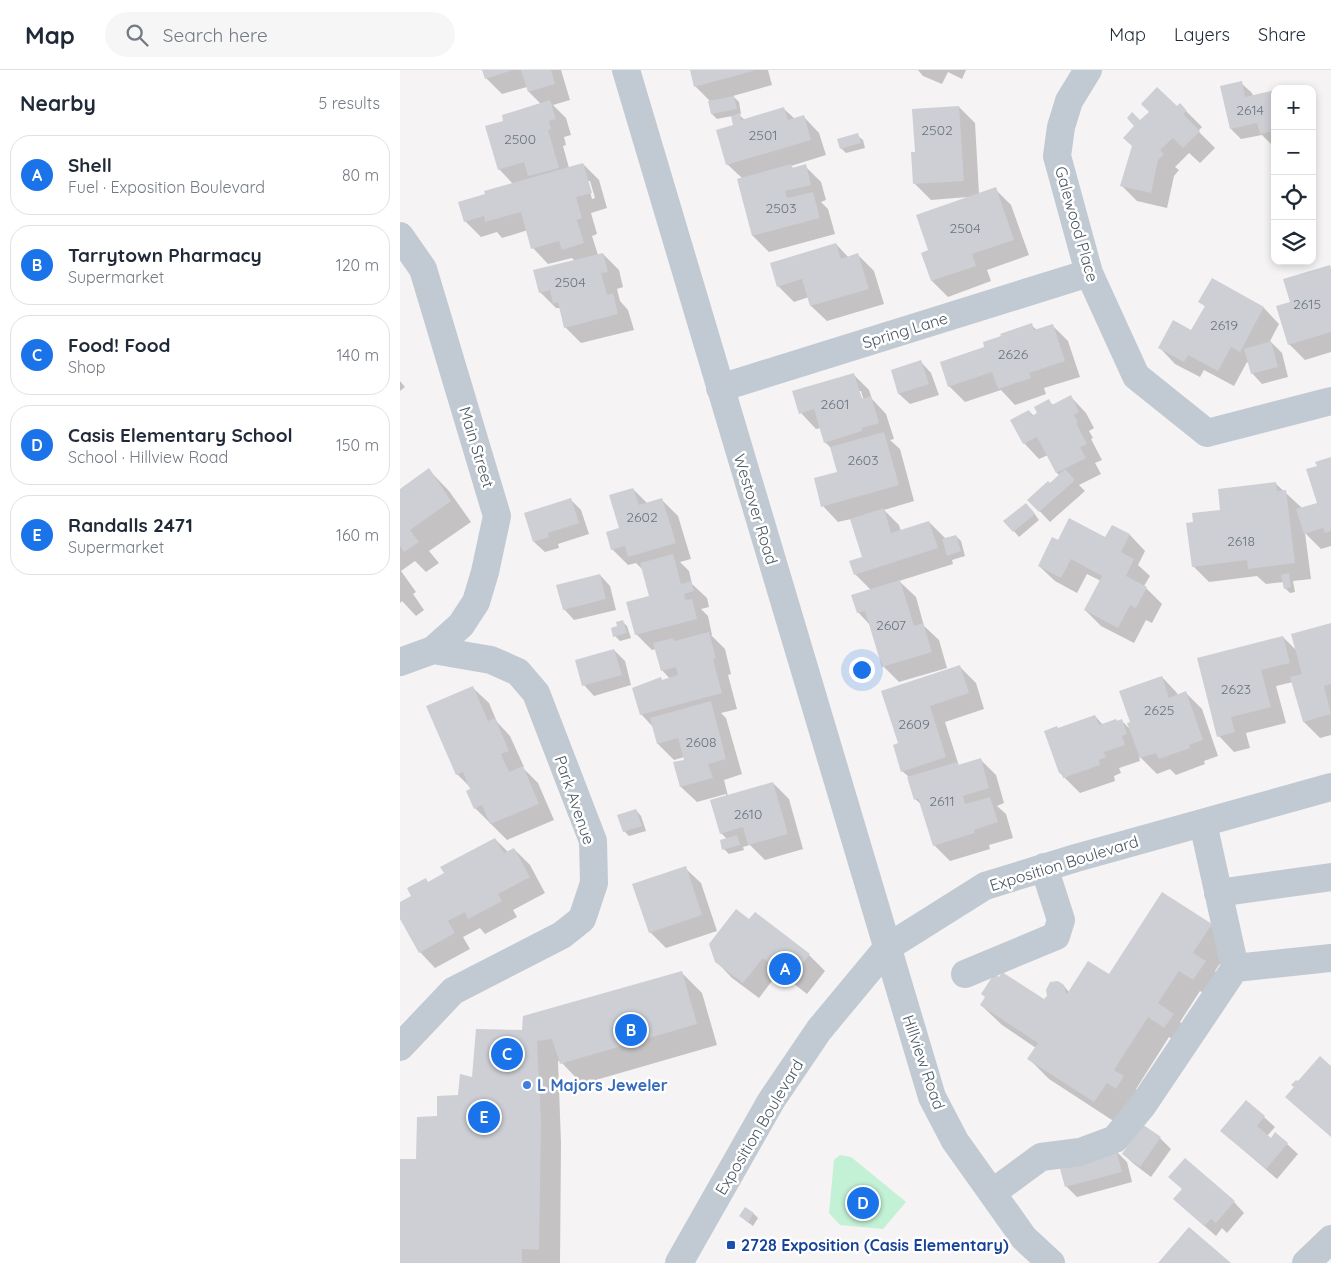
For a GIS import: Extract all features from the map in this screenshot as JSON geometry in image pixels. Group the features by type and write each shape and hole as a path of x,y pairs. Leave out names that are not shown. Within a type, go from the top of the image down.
{"street":[{"name":"Westover Road","path":"626,70 888,947"},
{"name":"Galewood Place","path":"1088,70 1069,101 1061,127 1057,156 1089,273 1136,376 1207,433 1331,401"},
{"name":"Main Street","path":"400,236 423,269 498,516 476,602 461,625 433,650"},
{"name":"Spring Lane","path":"720,388 1089,273"},
{"path":"400,662 433,650"},
{"name":"Park Avenue","path":"400,1047 453,990 562,935 582,919 594,883 593,841 536,693 518,672 491,660 433,650"},
{"name":"Exposition Boulevard","path":"679,1263 771,1101 819,1030 888,947 985,886 1331,786"},
{"path":"992,1193 1041,1157 1080,1152 1115,1140 1144,1105 1235,968 1203,822"},
{"path":"965,974 1056,936 1061,920 1044,868"},
{"path":"1218,893 1331,876"},
{"name":"Hillview Road","path":"888,947 932,1097 955,1141 1024,1238 1051,1263"},
{"path":"1235,968 1331,958"},
{"path":"1306,1263 1331,1239"}],"green space":[{"path":"840,1155 851,1157 906,1202 883,1229 840,1225 829,1213 834,1160"}],"building":[{"path":"482,70 513,70 485,79"},
{"path":"521,70 551,70 555,84 528,92"},
{"path":"690,70 753,70 753,71 694,87"},
{"path":"1242,81 1245,97 1271,91 1271,132 1260,134 1257,123 1230,129 1220,86"},
{"path":"1157,87 1177,106 1180,103 1187,111 1183,114 1200,131 1183,148 1173,138 1160,150 1164,154 1158,160 1151,193 1120,186 1132,146 1123,138 1134,126 1127,118 1132,112 1140,120 1149,112 1141,104"},
{"path":"734,96 737,109 711,114 708,101"},
{"path":"550,100 556,119 549,121 551,129 548,130 559,168 528,176 524,162 498,170 485,126 503,121 502,115"},
{"path":"959,106 964,181 913,184 911,152 915,152 912,109"},
{"path":"784,107 788,120 804,115 811,140 726,165 716,130 733,125 731,116 740,113 741,120"},
{"path":"858,133 861,143 840,149 837,139"},
{"path":"583,163 592,193 576,197 582,218 577,220 584,243 562,250 559,241 531,249 521,212 485,222 484,216 464,222 458,202 485,194 484,191"},
{"path":"791,164 792,168 806,164 811,185 785,191 787,198 813,192 820,218 752,236 737,179"},
{"path":"996,187 1014,240 972,254 976,266 931,281 921,253 928,250 916,215"},
{"path":"836,243 841,259 858,253 869,289 810,306 802,279 777,287 770,263"},
{"path":"603,253 608,272 601,273 607,295 613,293 618,314 564,328 558,302 553,304 550,290 539,293 533,270"},
{"path":"1330,265 1331,332 1288,345 1276,306 1290,302 1283,279"},
{"path":"1212,278 1264,307 1240,352 1231,347 1218,371 1188,355 1184,362 1158,348 1173,320 1191,330 1205,306 1198,302"},
{"path":"1032,323 1034,330 1053,324 1065,361 1029,373 1031,378 998,389 992,372 948,387 940,362 984,347 983,342"},
{"path":"1271,341 1278,367 1251,374 1244,349"},
{"path":"921,360 929,384 898,394 891,370"},
{"path":"854,373 862,399 871,396 879,423 862,428 862,431 824,443 814,409 799,414 792,391"},
{"path":"1071,395 1079,412 1074,415 1078,422 1076,423 1087,444 1080,447 1086,458 1056,473 1037,437 1023,444 1010,420 1029,410 1032,416 1037,413 1034,407 1049,399 1052,405"},
{"path":"884,432 899,485 821,507 814,478 837,472 830,447"},
{"path":"1331,457 1331,531 1325,533 1323,528 1304,534 1296,509 1317,503 1306,469 1317,466 1315,462"},
{"path":"429,468 451,501 410,530 419,542 404,552 400,546 400,489"},
{"path":"1065,469 1075,480 1039,512 1027,500"},
{"path":"1276,482 1277,491 1286,490 1295,563 1248,569 1247,560 1192,567 1186,523 1193,522 1192,513 1220,510 1218,489"},
{"path":"633,488 639,505 662,498 676,543 628,557 625,546 611,550 606,532 619,528 609,495"},
{"path":"571,498 579,523 548,533 549,537 533,542 524,513"},
{"path":"1026,503 1035,514 1013,532 1003,521"},
{"path":"884,508 891,533 929,521 938,548 854,575 849,561 862,557 850,519"},
{"path":"1069,518 1105,537 1112,525 1130,534 1121,552 1134,559 1126,576 1147,587 1136,608 1130,605 1118,628 1084,610 1102,576 1071,559 1061,578 1038,566 1052,537 1058,540"},
{"path":"956,535 961,551 947,556 942,539"},
{"path":"673,554 681,584 691,581 694,591 684,594 685,600 692,599 697,619 635,635 626,602 649,596 640,563"},
{"path":"1289,573 1291,587 1284,589 1281,575"},
{"path":"600,574 606,599 563,610 556,585"},
{"path":"900,580 914,626 923,623 932,652 882,667 865,611 857,613 851,595"},
{"path":"623,620 627,633 613,637 611,628 617,626 616,622"},
{"path":"1331,623 1331,684 1324,686 1331,714 1303,722 1290,677 1302,674 1291,634"},
{"path":"709,632 716,658 713,659 722,693 640,715 632,688 661,677 662,680 678,675 676,667 661,671 653,643 673,638 674,641"},
{"path":"1283,636 1290,663 1261,670 1271,707 1231,717 1235,732 1217,737 1197,658"},
{"path":"614,649 622,675 582,686 575,660"},
{"path":"960,665 969,693 930,706 946,757 901,772 893,745 898,743 881,691"},
{"path":"1162,676 1169,698 1186,691 1203,740 1189,745 1190,748 1159,759 1156,753 1140,758 1127,723 1130,722 1119,691"},
{"path":"473,686 488,721 495,718 509,751 501,754 509,772 523,766 539,804 490,824 482,805 474,809 466,791 470,789 463,772 456,775 426,706"},
{"path":"711,701 726,759 708,764 713,778 680,787 673,762 684,760 678,738 657,744 650,718"},
{"path":"1095,715 1099,725 1116,719 1117,721 1122,719 1127,734 1122,736 1125,745 1104,752 1106,757 1099,760 1100,765 1063,778 1062,773 1059,773 1044,731"},
{"path":"981,758 989,788 963,796 965,804 990,797 998,822 974,830 975,833 933,846 918,798 914,800 907,777 957,762 958,765"},
{"path":"773,782 788,834 748,845 743,827 720,834 710,800"},
{"path":"636,809 642,826 623,832 617,815"},
{"path":"737,835 740,845 722,850 720,840"},
{"path":"495,838 504,853 514,848 530,877 498,894 502,901 468,919 465,912 448,921 455,933 419,953 400,919 400,902 411,896 407,888 426,878 428,882 444,873 440,867"},
{"path":"686,866 702,915 649,933 632,884"},
{"path":"1162,892 1212,924 1193,953 1206,961 1193,980 1179,971 1158,1003 1174,1014 1164,1028 1148,1017 1114,1070 1124,1076 1116,1089 1107,1083 1094,1102 1027,1059 1038,1043 980,1005 985,997 981,994 994,974 999,977 1002,972 1044,999 1047,996 1046,990 1050,982 1058,981 1064,985 1067,994 1088,961 1109,974"},
{"path":"736,909 749,919 755,912 810,954 791,979 763,958 743,983 715,962 709,944"},
{"path":"682,971 697,1024 560,1064 552,1039 537,1041 541,1122 539,1250 522,1249 522,1263 400,1263 400,1159 416,1159 417,1117 437,1116 437,1096 458,1095 460,1074 472,1077 476,1029 522,1030 523,1016"},
{"path":"1320,1056 1331,1066 1331,1137 1285,1097 1294,1087 1291,1085 1296,1080 1298,1081"},
{"path":"1246,1100 1265,1116 1257,1126 1271,1138 1275,1132 1288,1143 1266,1169 1220,1131"},
{"path":"1142,1124 1161,1137 1140,1167 1122,1154"},
{"path":"1116,1150 1122,1172 1065,1187 1059,1165"},
{"path":"1185,1158 1235,1201 1216,1223 1211,1219 1204,1226 1173,1199 1182,1189 1168,1177"},
{"path":"745,1207 754,1213 748,1222 739,1216"},
{"path":"1189,1227 1231,1263 1158,1263"}],"place":[{"name":"Shell","path":"785,969"},
{"name":"Tarrytown Pharmacy","path":"631,1030"},
{"name":"Food! Food","path":"507,1054"},
{"name":"L Majors Jeweler","path":"527,1085"},
{"name":"Randalls 2471","path":"484,1117"},
{"name":"Casis Elementary School","path":"863,1203"},
{"name":"2728 Exposition (Casis Elementary)","path":"731,1245"}]}
